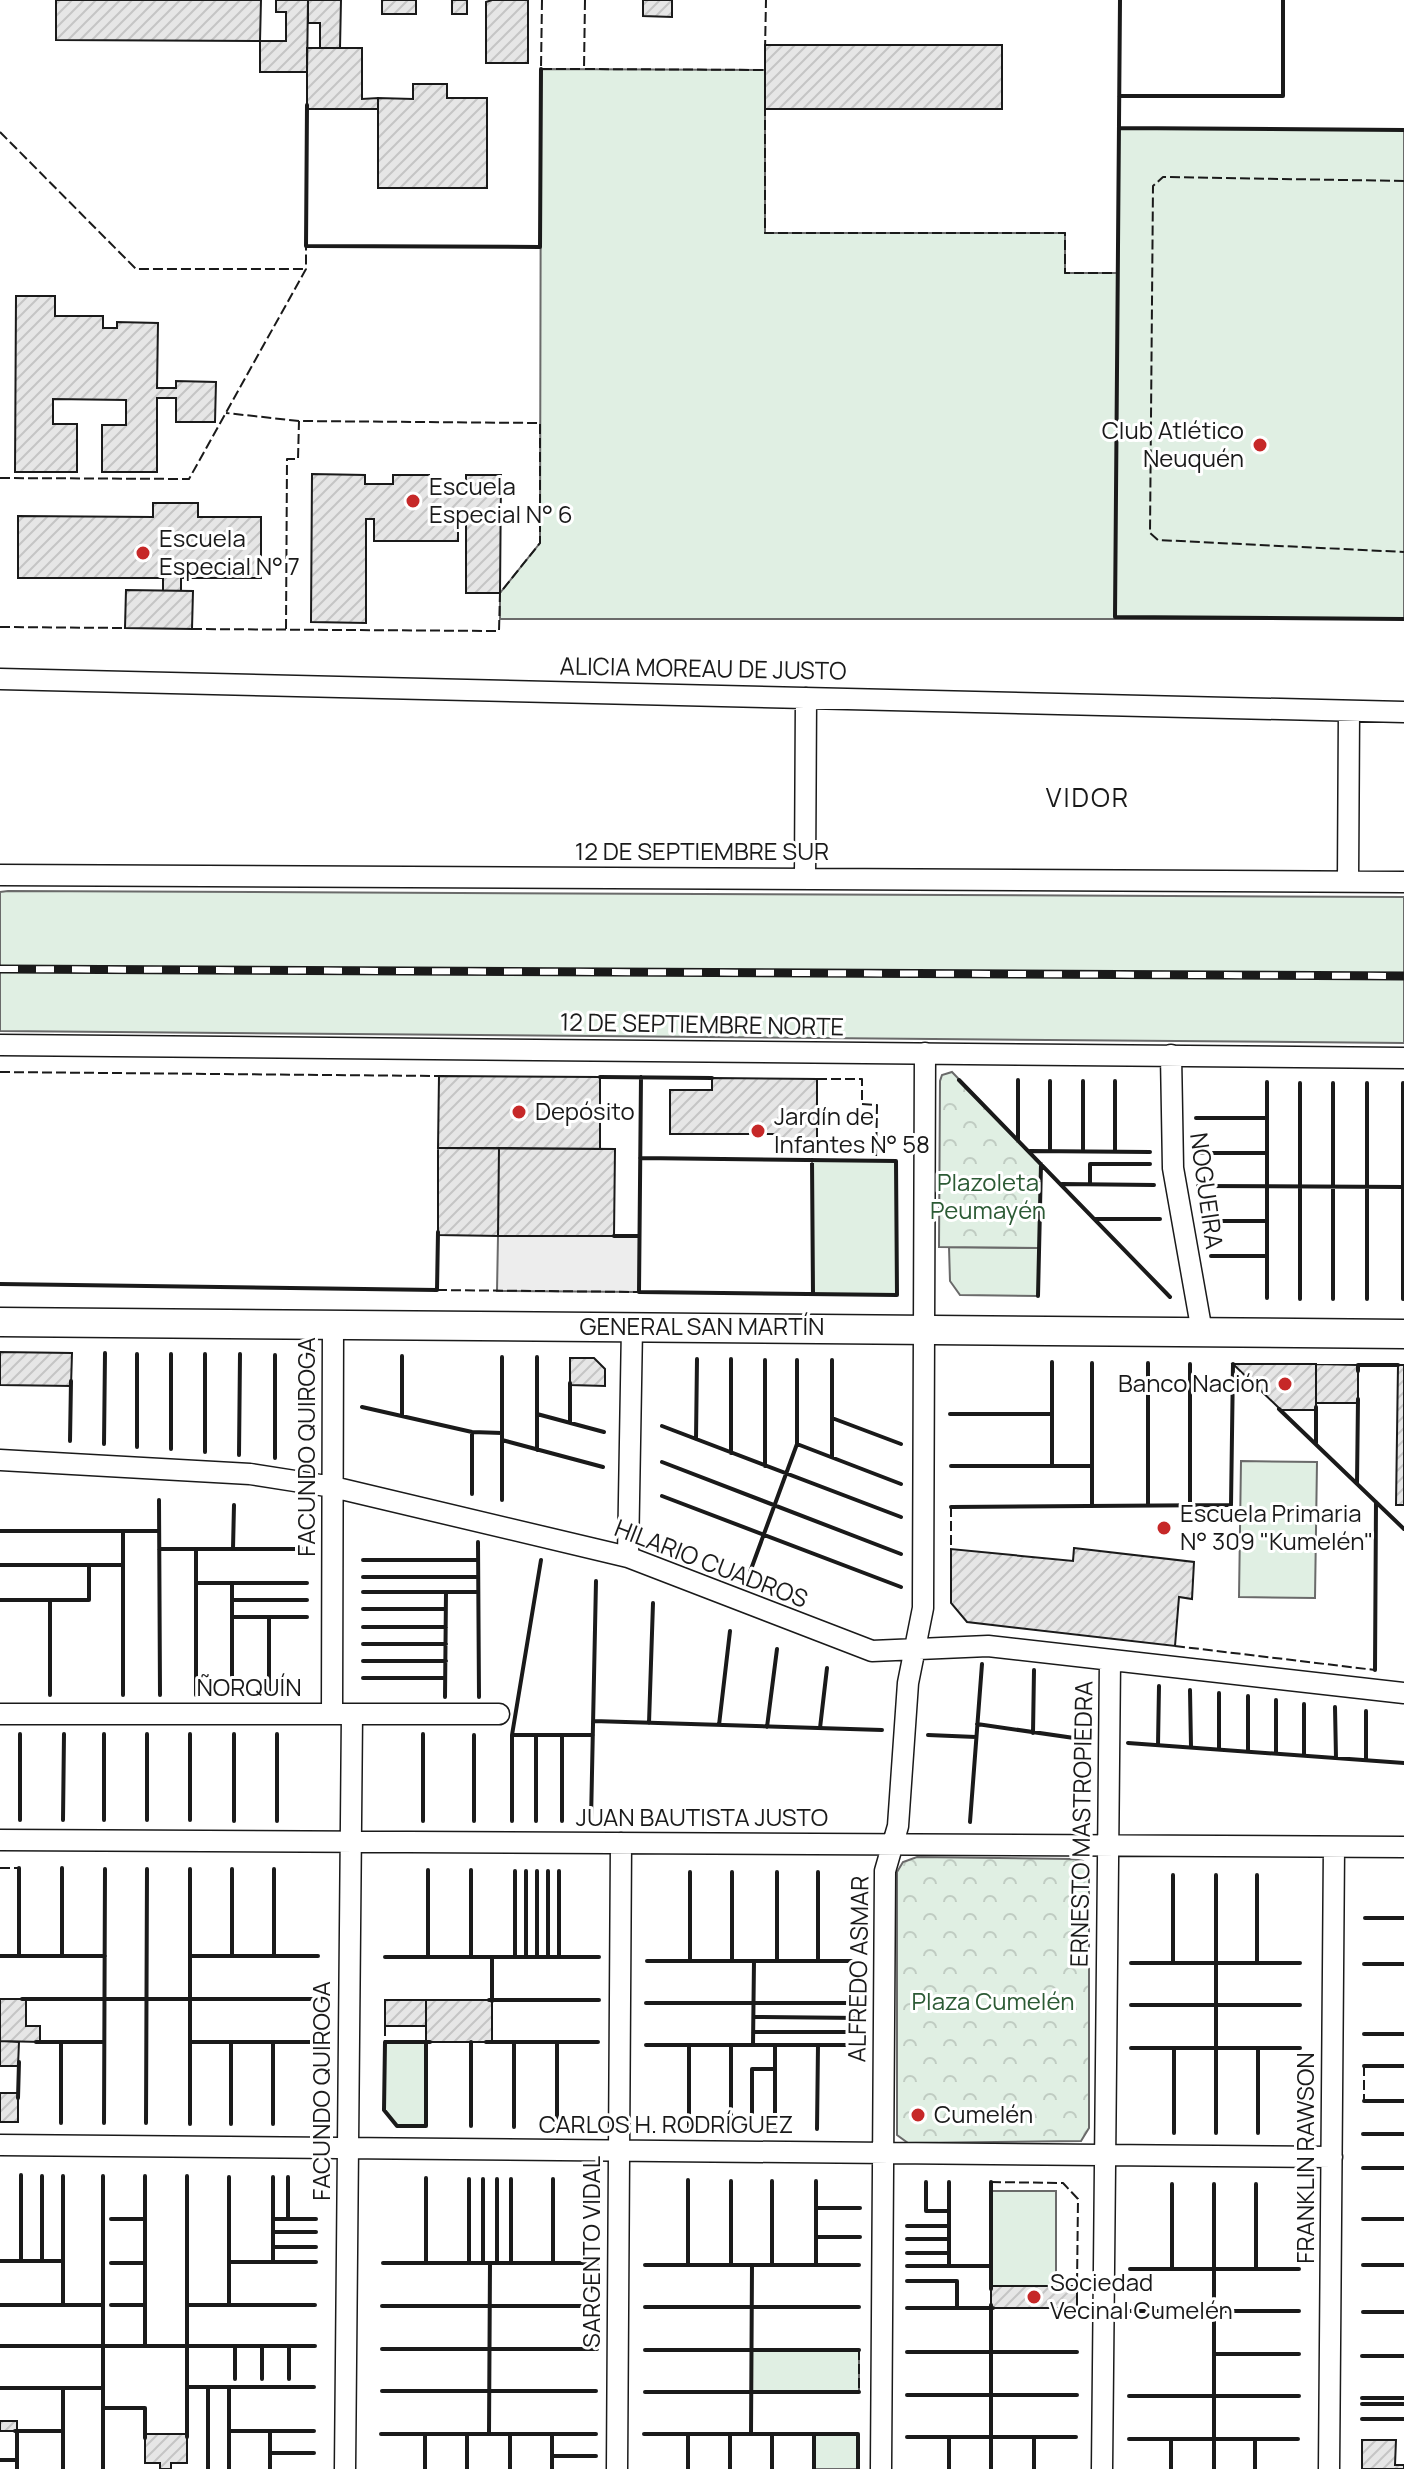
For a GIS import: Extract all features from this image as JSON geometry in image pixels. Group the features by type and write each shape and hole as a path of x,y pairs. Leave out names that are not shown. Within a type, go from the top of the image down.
{"main road":[{"name":"GENERAL SAN MARTÍN","path":"0,1322 1404,1334"}],"street":[{"name":"ALICIA MOREAU DE JUSTO","path":"0,679 1404,712"},
{"path":"805,879 806,698"},
{"path":"1348,881 1349,711"},
{"name":"12 DE SEPTIEMBRE SUR","path":"0,875 1404,882"},
{"name":"12 DE SEPTIEMBRE NORTE","path":"0,1045 1404,1058"},
{"name":"ALFREDO ASMAR","path":"881,2469 885,1871 899,1817 908,1683 923,1608 925,1053"},
{"name":"NOGUEIRA","path":"1171,1055 1173,1168 1202,1332"},
{"name":"FACUNDO QUIROGA","path":"333,1324 333,1487 342,1714 351,1842 345,2469"},
{"path":"628,1557 632,1327"},
{"name":"HILARIO CUADROS","path":"0,1460 250,1474 333,1487 628,1557 857,1647 887,1652 970,1645 1404,1693"},
{"name":"ERNESTO MASTROPIEDRA","path":"1102,2469 1110,1660"},
{"name":"ÑORQUÍN","path":"0,1714 499,1714"},
{"name":"JUAN BAUTISTA JUSTO","path":"0,1840 1404,1847"},
{"name":"SARGENTO VIDAL","path":"617,2469 621,1843"},
{"name":"FRANKLIN RAWSON","path":"1329,2469 1334,1847"},
{"name":"CARLOS H. RODRÍGUEZ","path":"0,2145 1332,2157"}],"green space":[{"path":"541,69 765,70 765,233 1065,233 1065,273 1118,273 1119,128 1404,130 1404,619 500,619 500,593 540,543"},
{"path":"0,892 1404,897 1404,1043 0,1031"},
{"name":"Plazoleta Peumayén","path":"952,1072 1041,1164 1039,1248 939,1247 940,1081 942,1075"},
{"path":"812,1160 896,1161 897,1295 813,1294"},
{"path":"949,1247 1039,1248 1038,1296 960,1295 950,1281"},
{"path":"1241,1461 1317,1462 1315,1598 1239,1597"},
{"name":"Plaza Cumelén","path":"917,1857 1073,1859 1083,1861 1089,1867 1089,2128 1081,2141 908,2143 897,2135 897,1872 903,1862"},
{"path":"385,2042 426,2042 426,2126 397,2126 384,2110"},
{"path":"991,2191 1056,2191 1056,2286 991,2286"},
{"path":"752,2350 859,2350 859,2392 752,2392"},
{"path":"814,2434 858,2434 858,2469 814,2469"}],"shaded area":[{"path":"498,1236 639,1236 639,1292 497,1291"}],"building":[{"path":"56,0 261,0 260,41 56,40"},
{"path":"276,0 308,0 307,72 260,72 260,41 286,41 286,12 276,12"},
{"path":"308,0 341,0 340,48 320,48 320,23 308,23"},
{"path":"382,0 416,0 416,14 382,14"},
{"path":"452,0 467,0 467,14 452,14"},
{"path":"528,0 528,63 486,63 486,2"},
{"path":"643,0 672,0 672,17 643,16"},
{"path":"765,45 1002,45 1002,109 765,109"},
{"path":"307,48 362,48 362,99 378,98 378,109 307,109"},
{"path":"413,84 447,84 447,98 487,98 487,188 378,188 378,98 413,99"},
{"path":"16,296 55,296 55,316 103,316 103,328 117,328 117,322 158,323 157,388 176,388 176,381 216,382 215,422 176,422 176,398 157,398 157,472 102,472 102,425 126,425 126,400 53,399 53,424 77,424 77,472 15,472"},
{"path":"312,474 365,475 365,484 393,484 393,475 429,475 429,485 466,485 466,475 501,475 500,593 466,593 466,520 458,520 458,541 374,541 374,519 366,519 366,623 311,622"},
{"path":"153,503 198,503 198,517 261,517 261,578 181,578 181,591 163,591 163,578 18,578 18,516 153,517"},
{"path":"126,590 193,591 192,629 125,628"},
{"name":"Depósito","path":"439,1076 600,1077 600,1149 438,1148"},
{"path":"712,1078 817,1079 817,1144 775,1143 775,1134 670,1134 670,1090 712,1090"},
{"path":"438,1148 499,1148 498,1236 438,1235"},
{"path":"499,1148 615,1149 614,1236 498,1236"},
{"path":"0,1352 72,1353 71,1386 0,1385"},
{"path":"570,1358 594,1358 605,1369 605,1386 570,1385"},
{"name":"Banco Nación","path":"1233,1364 1316,1364 1316,1410 1281,1410"},
{"path":"1316,1364 1358,1365 1358,1403 1316,1403"},
{"path":"1398,1365 1404,1365 1404,1505 1396,1505"},
{"path":"1074,1548 1194,1562 1192,1599 1179,1597 1175,1646 967,1622 951,1603 951,1549 1073,1561"},
{"path":"0,1999 26,1999 26,2026 40,2026 40,2042 0,2041"},
{"path":"385,2000 426,2000 426,2026 385,2026"},
{"path":"426,2000 492,2000 492,2042 426,2042"},
{"path":"0,2041 19,2042 18,2066 0,2066"},
{"path":"0,2093 18,2093 18,2122 0,2122"},
{"name":"Sociedad Vecinal Cumelén","path":"991,2286 1077,2286 1077,2308 991,2308"},
{"path":"0,2421 17,2421 17,2431 0,2431"},
{"path":"145,2434 187,2434 187,2463 171,2463 171,2469 160,2469 160,2463 145,2463"},
{"path":"1362,2440 1396,2440 1395,2465 1404,2465 1404,2469 1362,2469"}],"railway":[{"path":"0,969 1404,976"}],"fence":[{"path":"542,0 541,69 584,69"},
{"path":"585,0 584,69 765,70"},
{"path":"765,50 766,0"},
{"path":"765,106 765,233 1065,233 1065,273 1118,273"},
{"path":"0,132 136,269 306,269"},
{"path":"1404,181 1163,177 1153,186 1150,533 1158,540 1404,552"},
{"path":"0,478 189,479 306,269 306,246"},
{"path":"192,629 499,631 500,593 540,543 540,423 299,421 226,413"},
{"path":"286,629 287,459 298,459 299,421"},
{"path":"0,627 125,628"},
{"path":"0,1072 439,1076"},
{"path":"817,1079 862,1079 862,1104 877,1105 876,1161"},
{"path":"437,1290 639,1292"},
{"path":"951,1507 951,1549"},
{"path":"1175,1646 1375,1670"},
{"path":"0,1868 19,1868"},
{"path":"385,2026 385,2042"},
{"path":"1364,2066 1364,2101"},
{"path":"991,2182 1063,2183 1078,2199 1077,2286"},
{"path":"859,2350 859,2392"}],"wall":[{"path":"1120,0 1115,617 1404,619"},
{"path":"1119,96 1283,96 1283,0"},
{"path":"307,105 306,246 540,247 541,69"},
{"path":"1119,128 1404,130"},
{"path":"600,1077 712,1078"},
{"path":"640,1158 896,1161 897,1295 639,1292 641,1077"},
{"path":"959,1080 1170,1297"},
{"path":"1018,1080 1018,1141"},
{"path":"1050,1081 1050,1151"},
{"path":"1083,1081 1083,1151"},
{"path":"1115,1081 1115,1152"},
{"path":"1267,1082 1267,1298"},
{"path":"1300,1083 1300,1299"},
{"path":"1333,1083 1333,1299"},
{"path":"1367,1083 1367,1299"},
{"path":"1403,1083 1403,1299"},
{"path":"1196,1118 1267,1118"},
{"path":"1030,1151 1150,1152"},
{"path":"1196,1153 1267,1153"},
{"path":"812,1160 813,1294"},
{"path":"1038,1296 1041,1164"},
{"path":"1090,1184 1090,1164 1150,1164"},
{"path":"1062,1184 1154,1185"},
{"path":"1198,1186 1404,1187"},
{"path":"1095,1219 1160,1219"},
{"path":"1202,1221 1267,1221"},
{"path":"0,1284 437,1290 438,1232"},
{"path":"614,1236 639,1236"},
{"path":"1211,1256 1267,1256"},
{"path":"104,1444 105,1353"},
{"path":"137,1354 137,1447"},
{"path":"171,1354 171,1449"},
{"path":"205,1354 205,1452"},
{"path":"239,1455 240,1354"},
{"path":"275,1355 275,1458"},
{"path":"402,1356 402,1416"},
{"path":"502,1357 502,1500"},
{"path":"537,1357 537,1450"},
{"path":"696,1439 697,1359"},
{"path":"731,1359 731,1453"},
{"path":"765,1360 765,1466"},
{"path":"750,1572 797,1444 797,1360"},
{"path":"832,1360 832,1457"},
{"path":"1052,1362 1052,1466"},
{"path":"1092,1363 1092,1506"},
{"path":"1148,1363 1148,1505"},
{"path":"1190,1364 1190,1505"},
{"path":"951,1507 1231,1505 1233,1364"},
{"path":"1358,1371 1358,1365 1398,1365"},
{"path":"70,1441 71,1381"},
{"path":"570,1383 570,1423"},
{"path":"1357,1483 1358,1399"},
{"path":"362,1407 472,1432 502,1433"},
{"path":"1316,1407 1316,1443"},
{"path":"1279,1409 1404,1529"},
{"path":"537,1414 604,1432"},
{"path":"950,1414 1052,1414"},
{"path":"832,1418 901,1444"},
{"path":"662,1426 901,1517"},
{"path":"472,1432 472,1494"},
{"path":"502,1440 603,1467"},
{"path":"797,1444 901,1484"},
{"path":"662,1462 901,1554"},
{"path":"951,1466 1092,1466"},
{"path":"662,1496 901,1587"},
{"path":"159,1500 160,1695"},
{"path":"1375,1670 1376,1502"},
{"path":"233,1549 234,1505"},
{"path":"0,1531 159,1531"},
{"path":"123,1531 123,1695"},
{"path":"478,1542 479,1697"},
{"path":"159,1549 307,1549"},
{"path":"196,1549 196,1695"},
{"path":"363,1560 478,1560"},
{"path":"512,1821 512,1735 541,1560"},
{"path":"0,1565 123,1565"},
{"path":"0,1600 89,1600 89,1565"},
{"path":"363,1577 478,1577"},
{"path":"591,1821 596,1581"},
{"path":"196,1583 307,1583"},
{"path":"232,1583 232,1696"},
{"path":"363,1592 478,1592"},
{"path":"445,1697 446,1592"},
{"path":"50,1600 50,1695"},
{"path":"232,1600 307,1600"},
{"path":"649,1723 653,1603"},
{"path":"363,1609 446,1609"},
{"path":"232,1617 307,1617"},
{"path":"269,1617 269,1696"},
{"path":"363,1627 446,1627"},
{"path":"719,1725 730,1631"},
{"path":"363,1644 446,1644"},
{"path":"767,1727 777,1649"},
{"path":"363,1661 446,1661"},
{"path":"970,1822 982,1664"},
{"path":"820,1728 827,1668"},
{"path":"1033,1733 1034,1670"},
{"path":"363,1678 445,1678"},
{"path":"1158,1745 1159,1686"},
{"path":"1190,1690 1191,1747"},
{"path":"1219,1693 1219,1750"},
{"path":"1248,1696 1248,1751"},
{"path":"1276,1700 1276,1753"},
{"path":"1304,1704 1304,1756"},
{"path":"1335,1707 1336,1758"},
{"path":"1366,1711 1366,1760"},
{"path":"593,1721 882,1730"},
{"path":"977,1724 1088,1740"},
{"path":"20,1734 20,1820"},
{"path":"63,1820 64,1734"},
{"path":"104,1734 104,1820"},
{"path":"147,1734 147,1820"},
{"path":"190,1734 190,1820"},
{"path":"234,1734 234,1821"},
{"path":"277,1734 277,1821"},
{"path":"423,1734 423,1821"},
{"path":"474,1735 474,1821"},
{"path":"512,1735 593,1735"},
{"path":"536,1735 536,1821"},
{"path":"562,1735 562,1821"},
{"path":"928,1735 976,1737"},
{"path":"1128,1743 1404,1763"},
{"path":"19,1868 19,1956"},
{"path":"62,1868 62,1956"},
{"path":"104,2123 105,1869"},
{"path":"146,2123 147,1869"},
{"path":"190,1869 190,2124"},
{"path":"232,1869 232,1956"},
{"path":"274,1869 274,1956"},
{"path":"428,1870 428,1957"},
{"path":"471,1870 471,1957"},
{"path":"515,1871 515,1957"},
{"path":"526,1871 526,1957"},
{"path":"537,1871 537,1957"},
{"path":"548,1871 548,1957"},
{"path":"559,1871 559,1957"},
{"path":"690,1872 690,1961"},
{"path":"732,1872 732,1961"},
{"path":"777,1872 777,1961"},
{"path":"818,1872 818,1961"},
{"path":"1173,1875 1173,1963"},
{"path":"1216,1875 1216,2133"},
{"path":"1257,1875 1257,1963"},
{"path":"1365,1918 1404,1918"},
{"path":"0,1956 105,1956"},
{"path":"190,1956 318,1956"},
{"path":"385,1957 599,1957"},
{"path":"492,1957 492,2001"},
{"path":"647,1961 861,1961"},
{"path":"753,2045 754,1961"},
{"path":"1131,1963 1300,1963"},
{"path":"1364,1964 1404,1964"},
{"path":"22,1999 318,1999"},
{"path":"489,2000 599,2000"},
{"path":"646,2003 861,2003"},
{"path":"1131,2005 1300,2005"},
{"path":"754,2017 861,2018"},
{"path":"753,2032 861,2032"},
{"path":"1364,2034 1404,2034"},
{"path":"36,2042 104,2042"},
{"path":"61,2042 61,2123"},
{"path":"190,2042 317,2042"},
{"path":"231,2042 231,2124"},
{"path":"273,2042 273,2124"},
{"path":"426,2042 426,2126 397,2126 384,2110 385,2042 430,2042"},
{"path":"471,2042 471,2126"},
{"path":"486,2042 598,2042"},
{"path":"514,2042 514,2127"},
{"path":"557,2042 557,2127"},
{"path":"646,2045 860,2045"},
{"path":"689,2045 689,2128"},
{"path":"731,2045 731,2129"},
{"path":"775,2045 775,2129"},
{"path":"817,2129 818,2045"},
{"path":"1131,2048 1300,2048"},
{"path":"1174,2048 1174,2133"},
{"path":"1258,2048 1258,2133"},
{"path":"18,2098 19,2062"},
{"path":"1364,2066 1404,2066"},
{"path":"752,2129 752,2069 775,2069"},
{"path":"1364,2101 1404,2101"},
{"path":"1363,2134 1404,2134"},
{"path":"1363,2168 1404,2168"},
{"path":"21,2175 21,2261"},
{"path":"42,2176 42,2261"},
{"path":"63,2176 63,2305"},
{"path":"103,2176 103,2469"},
{"path":"145,2176 145,2346"},
{"path":"187,2176 187,2437"},
{"path":"229,2177 229,2305"},
{"path":"273,2177 273,2262"},
{"path":"288,2177 288,2219"},
{"path":"426,2178 426,2263"},
{"path":"469,2179 469,2263"},
{"path":"483,2179 483,2263"},
{"path":"497,2179 497,2263"},
{"path":"511,2179 511,2263"},
{"path":"553,2179 553,2263"},
{"path":"688,2180 688,2265"},
{"path":"731,2181 731,2265"},
{"path":"772,2181 772,2265"},
{"path":"816,2181 816,2265"},
{"path":"926,2182 926,2211 949,2211"},
{"path":"949,2182 949,2266"},
{"path":"991,2182 991,2289"},
{"path":"1172,2184 1172,2269"},
{"path":"1214,2184 1214,2469"},
{"path":"1256,2184 1256,2269"},
{"path":"816,2208 860,2208"},
{"path":"111,2219 145,2219"},
{"path":"273,2219 316,2219"},
{"path":"1363,2219 1404,2219"},
{"path":"907,2226 949,2226"},
{"path":"273,2232 316,2232"},
{"path":"816,2237 860,2237"},
{"path":"907,2239 949,2239"},
{"path":"273,2247 316,2247"},
{"path":"907,2253 949,2253"},
{"path":"0,2261 63,2261"},
{"path":"229,2262 316,2262"},
{"path":"111,2263 145,2263"},
{"path":"383,2263 597,2263"},
{"path":"489,2434 490,2263"},
{"path":"645,2265 859,2265"},
{"path":"751,2434 752,2265"},
{"path":"1363,2265 1404,2265"},
{"path":"907,2266 991,2266"},
{"path":"1130,2269 1299,2269"},
{"path":"907,2281 957,2281 957,2308"},
{"path":"0,2305 103,2305"},
{"path":"111,2305 145,2305"},
{"path":"187,2305 315,2305"},
{"path":"991,2305 991,2469"},
{"path":"382,2306 597,2306"},
{"path":"645,2307 859,2307"},
{"path":"907,2308 993,2308"},
{"path":"1130,2311 1299,2311"},
{"path":"1363,2312 1404,2312"},
{"path":"0,2346 315,2346"},
{"path":"235,2346 235,2379"},
{"path":"262,2346 262,2379"},
{"path":"289,2346 289,2379"},
{"path":"382,2349 597,2349"},
{"path":"645,2350 859,2350"},
{"path":"907,2352 1077,2352"},
{"path":"1214,2354 1299,2354"},
{"path":"1362,2356 1404,2356"},
{"path":"187,2387 314,2387"},
{"path":"208,2387 208,2469"},
{"path":"229,2387 229,2469"},
{"path":"0,2388 103,2388"},
{"path":"63,2388 63,2469"},
{"path":"382,2391 596,2391"},
{"path":"645,2392 859,2392"},
{"path":"907,2395 1077,2395"},
{"path":"1129,2396 1299,2396"},
{"path":"1362,2398 1404,2398"},
{"path":"1362,2404 1404,2404"},
{"path":"103,2408 145,2408 145,2438"},
{"path":"1362,2419 1404,2419"},
{"path":"15,2431 63,2431"},
{"path":"17,2431 17,2469"},
{"path":"229,2431 314,2431"},
{"path":"270,2431 270,2469"},
{"path":"381,2434 596,2434"},
{"path":"425,2434 425,2469"},
{"path":"467,2434 467,2469"},
{"path":"510,2434 510,2469"},
{"path":"552,2434 552,2469"},
{"path":"644,2434 858,2434 858,2469"},
{"path":"688,2434 688,2469"},
{"path":"730,2434 730,2469"},
{"path":"772,2434 772,2469"},
{"path":"814,2434 814,2469"},
{"path":"907,2437 1076,2437"},
{"path":"949,2437 949,2469"},
{"path":"1034,2437 1034,2469"},
{"path":"1129,2439 1298,2439"},
{"path":"1171,2439 1171,2469"},
{"path":"1255,2439 1255,2469"},
{"path":"270,2453 314,2453"},
{"path":"552,2456 596,2456"},
{"path":"0,2460 17,2460"}],"place":[{"name":"Club Atlético Neuquén","path":"1260,445"},
{"name":"Escuela Especial N° 6","path":"413,501"},
{"name":"Escuela Especial N° 7","path":"143,553"},
{"name":"Depósito","path":"519,1112"},
{"name":"Jardín de Infantes N° 58","path":"758,1131"},
{"name":"Banco Nación","path":"1285,1384"},
{"name":"Escuela Primaria N° 309 \"Kumelén\"","path":"1164,1528"},
{"name":"Cumelén","path":"918,2115"},
{"name":"Sociedad Vecinal Cumelén","path":"1034,2297"}],"district":[{"name":"VIDOR","path":"1088,798"}]}
